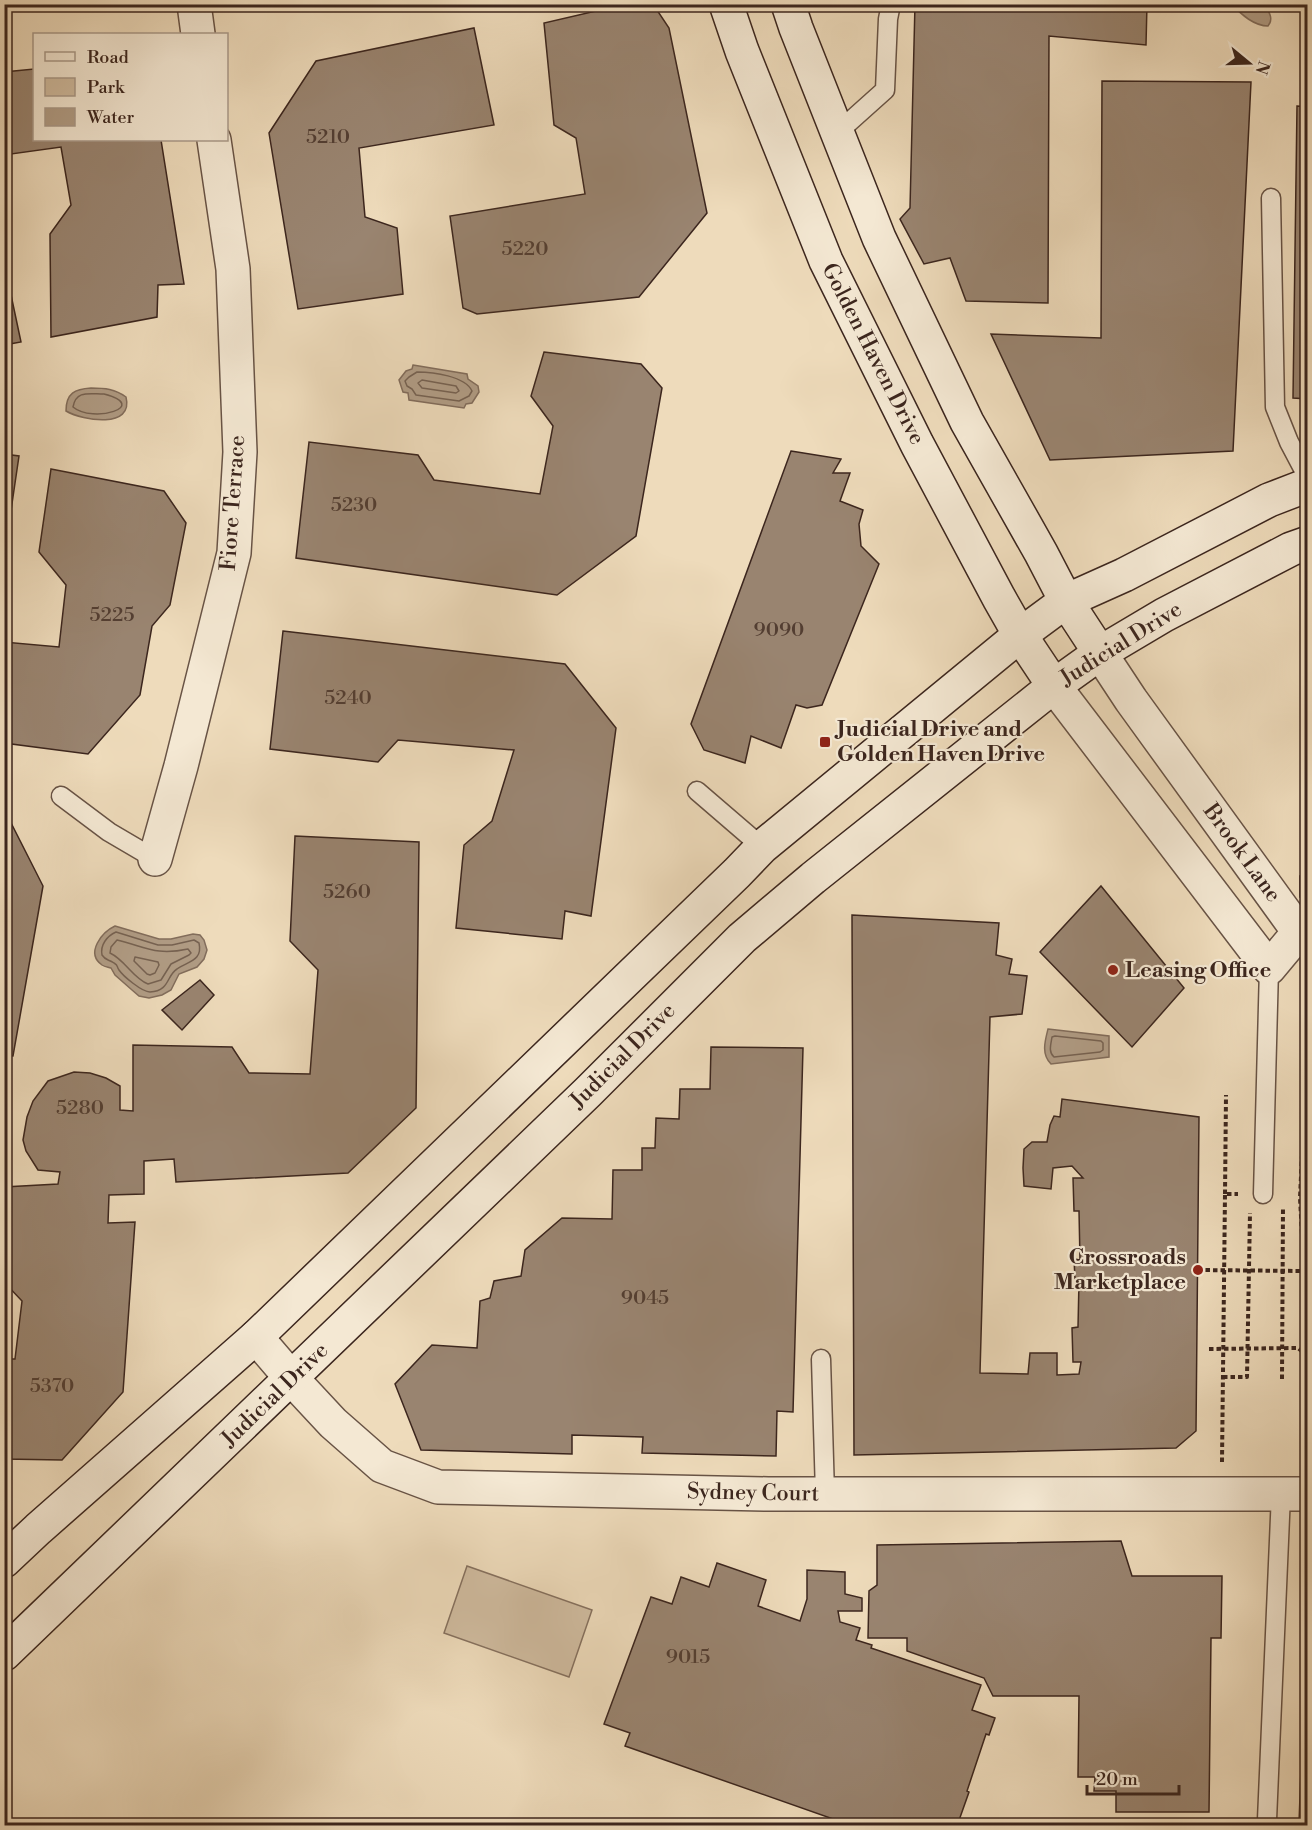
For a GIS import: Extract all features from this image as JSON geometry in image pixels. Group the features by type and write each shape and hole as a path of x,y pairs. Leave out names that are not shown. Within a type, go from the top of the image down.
{"street":[{"path":"194,4 198,33"},
{"name":"Golden Haven Drive","path":"726,4 742,51 826,261 917,444 1020,635 1054,687"},
{"path":"788,4 837,134 885,251 962,411 1066,601 1100,653"},
{"name":"Fiore Terrace","path":"155,859 182,766 234,553 240,452 233,269 214,141"},
{"path":"4,1561 256,1337 762,847 1020,635 1066,601 1133,570 1269,500 1308,485"},
{"name":"Judicial Drive","path":"4,1654 588,1092 742,938 813,878 1100,653 1164,615 1291,549 1308,543"},
{"name":"Brook Lane","path":"1100,653 1127,695 1299,932 1269,968"},
{"path":"1054,687 1269,968"},
{"name":"Sydney Court","path":"256,1337 333,1424 382,1466 438,1487 825,1494 1298,1484"}],"lane":[{"path":"837,134 885,90 888,19 891,4"},
{"path":"1270,198 1275,407 1289,442 1308,478"},
{"path":"697,791 762,847"},
{"path":"61,796 109,832 155,859"},
{"path":"1256,1194 1269,968"},
{"path":"821,1359 825,1494"},
{"path":"1268,1826 1298,1484"}],"path":[{"path":"1298,1484 1304,1353 1304,1271 1300,1198 1306,1125 1305,1052"},
{"path":"1222,1465 1226,1095"},
{"path":"1225,1194 1283,1194 1300,1198"},
{"path":"1223,1377 1247,1377 1249,1271 1256,1194"},
{"path":"1282,1379 1283,1194"},
{"path":"1198,1270 1304,1271"},
{"path":"1209,1349 1298,1348 1304,1353"}],"green space":[{"path":"467,1566 592,1610 569,1677 444,1633"}],"water":[{"path":"1233,5 1265,5 1271,21 1268,26 1253,22"},
{"path":"413,365 467,374 468,379 478,386 479,392 472,403 466,404 464,408 409,400 408,393 403,392 399,380 406,371 412,369"},
{"path":"91,388 118,392 126,397 126,407 122,414 105,420 84,418 66,411 66,405 72,393 80,389"},
{"path":"115,926 159,939 200,935 207,950 204,959 197,967 179,974 171,990 149,998 139,996 115,975 111,968 102,965 95,955 97,943"},
{"path":"1048,1029 1109,1036 1109,1057 1051,1064 1045,1052"}],"building":[{"path":"626,4 653,4 669,28 707,213 639,297 477,314 463,308 450,216 585,194 576,138 554,125 544,23"},
{"path":"915,4 1147,4 1146,45 1049,36 1048,303 966,301 950,258 924,264 900,219 910,208"},
{"path":"474,28 494,125 359,148 365,217 397,228 403,294 298,309 269,133 316,61"},
{"path":"33,69 33,141 161,141 184,284 158,285 157,317 51,337 50,234 71,205 61,147 4,155 4,72"},
{"path":"1102,81 1251,82 1233,451 1050,460 991,334 1101,338"},
{"path":"1297,106 1308,107 1308,399 1293,398"},
{"path":"4,262 21,342 4,345"},
{"path":"544,352 641,364 662,388 636,536 557,595 296,558 309,442 418,455 434,480 540,494 553,426 531,396"},
{"path":"791,451 841,459 833,473 850,473 840,501 863,510 859,524 861,546 879,564 822,705 807,708 796,705 781,748 751,736 745,763 704,750 691,724"},
{"path":"4,454 19,456 4,558"},
{"path":"51,469 164,491 186,523 170,605 152,626 140,695 88,754 4,743 4,642 59,647 66,585 39,552"},
{"path":"283,631 565,664 616,728 591,916 565,911 562,939 456,928 464,845 492,821 514,750 398,740 378,762 270,749"},
{"path":"1308,634 1308,657 1301,657 1301,636"},
{"path":"1303,664 1308,664 1308,698 1303,695 1303,680 1301,680"},
{"path":"1308,713 1308,804 1304,804"},
{"path":"4,813 43,886 13,1056 4,1055"},
{"path":"1308,831 1308,900 1307,897 1300,897 1300,876 1307,876 1307,868 1302,869 1303,837 1307,837"},
{"path":"295,836 419,842 416,1108 348,1173 176,1182 174,1159 144,1161 144,1194 109,1195 108,1223 135,1222 123,1392 62,1460 4,1459 4,1359 15,1359 22,1301 4,1282 4,1187 58,1184 60,1172 38,1170 26,1151 23,1140 27,1117 33,1101 48,1081 74,1072 90,1073 120,1086 120,1110 133,1111 133,1045 232,1047 249,1073 310,1074 318,970 290,941"},
{"name":"Leasing Office","path":"1101,886 1184,988 1132,1047 1040,952"},
{"path":"852,915 999,923 996,955 1012,959 1009,974 1027,976 1022,1014 990,1017 980,1373 1028,1374 1030,1353 1057,1353 1057,1375 1079,1374 1081,1362 1073,1362 1072,1328 1078,1327 1079,1281 1075,1279 1074,1259 1080,1260 1079,1211 1074,1211 1073,1178 1083,1178 1072,1166 1053,1168 1051,1189 1024,1186 1024,1149 1032,1142 1047,1142 1054,1116 1060,1117 1062,1099 1199,1117 1196,1431 1176,1448 854,1455"},
{"path":"200,980 214,995 182,1030 162,1010"},
{"path":"711,1047 803,1048 793,1412 777,1411 776,1456 642,1453 643,1437 572,1435 572,1454 421,1450 395,1384 432,1345 477,1348 480,1301 490,1298 494,1281 521,1276 525,1250 562,1218 612,1219 613,1170 642,1170 642,1148 655,1148 656,1118 679,1119 680,1089 710,1089"},
{"path":"1121,1541 1132,1576 1222,1576 1221,1638 1211,1638 1209,1812 1116,1812 1116,1791 1094,1791 1095,1777 1078,1777 1079,1696 993,1696 984,1678 907,1651 907,1638 868,1638 869,1591 877,1585 877,1545"},
{"path":"717,1563 766,1580 758,1606 800,1621 807,1599 807,1570 845,1572 845,1594 862,1598 862,1611 838,1611 840,1622 860,1628 856,1640 872,1645 871,1648 981,1685 972,1710 995,1718 989,1735 986,1734 957,1826 853,1826 625,1746 630,1733 604,1724 651,1597 672,1604 681,1577 709,1587"},
{"path":"1308,1581 1308,1826 1302,1826 1299,1823"}],"place":[{"name":"Judicial Drive and Golden Haven Drive","path":"825,742"},
{"name":"Leasing Office","path":"1113,970"},
{"name":"Crossroads Marketplace","path":"1198,1270"}]}
